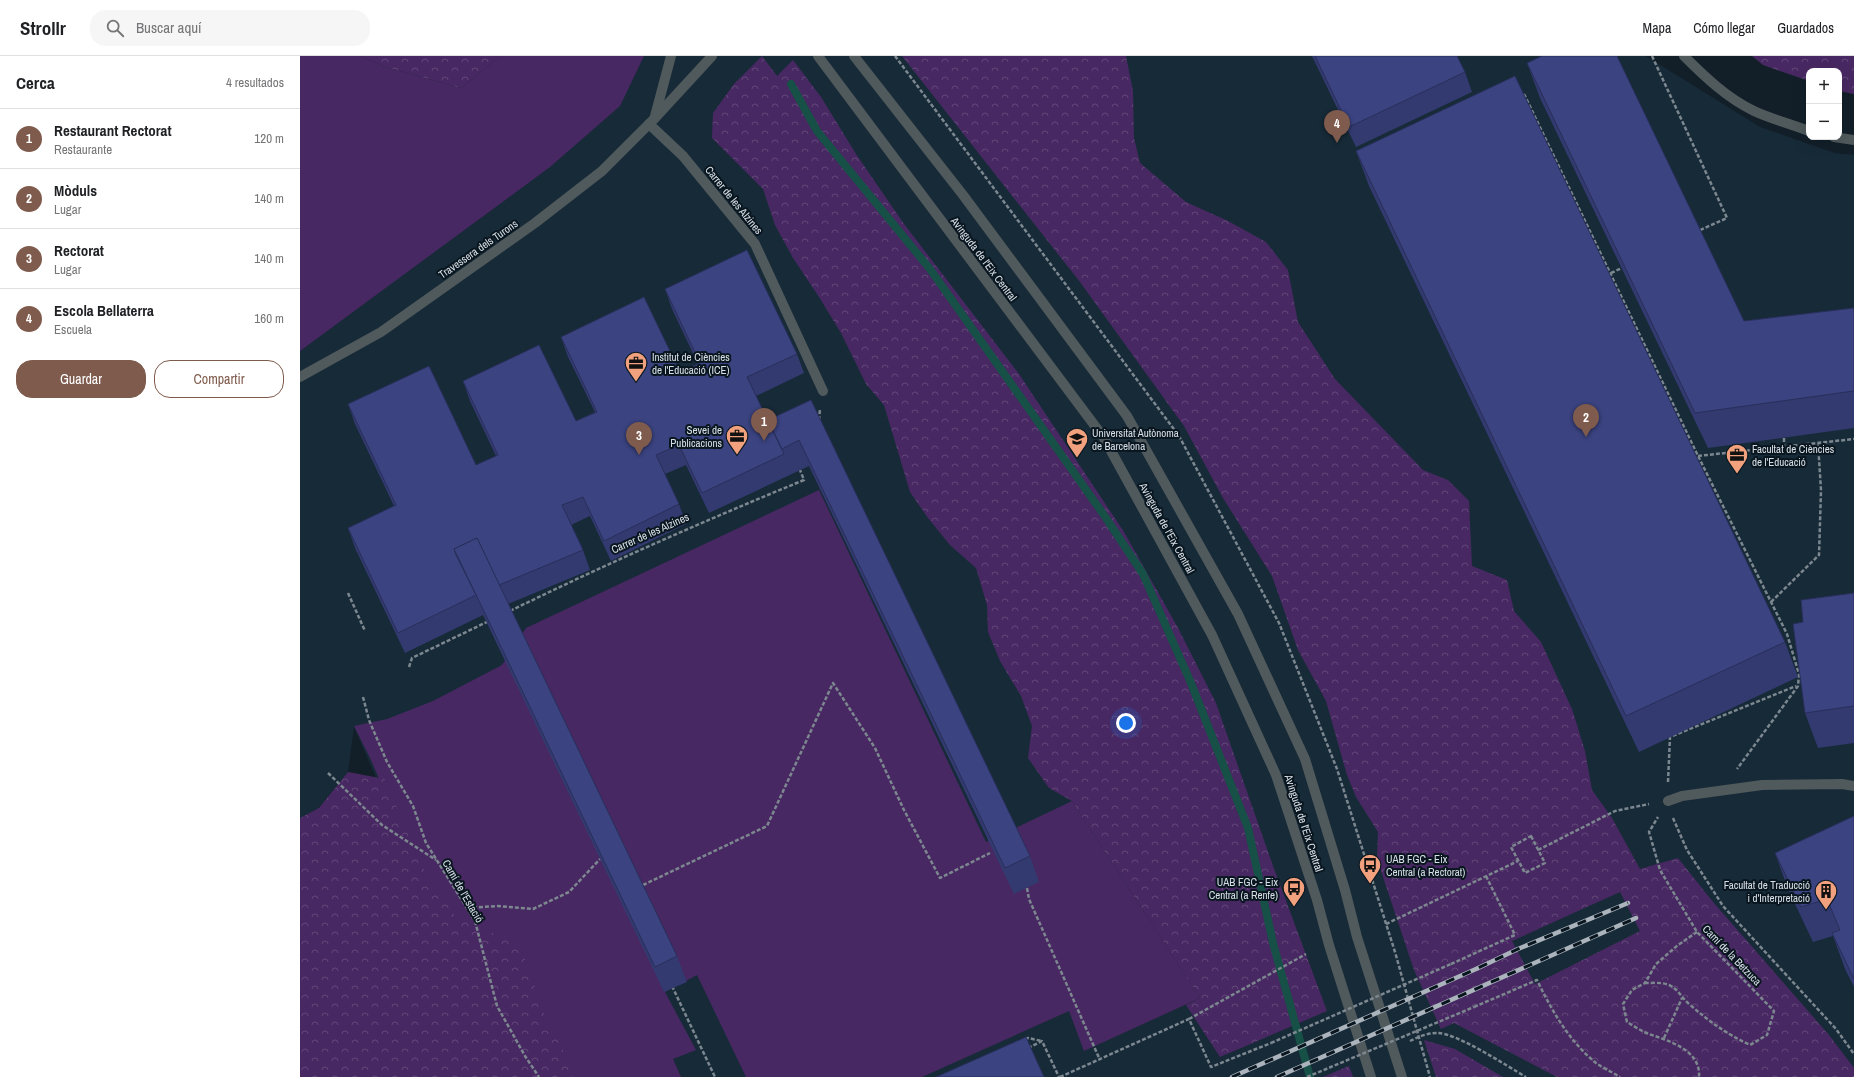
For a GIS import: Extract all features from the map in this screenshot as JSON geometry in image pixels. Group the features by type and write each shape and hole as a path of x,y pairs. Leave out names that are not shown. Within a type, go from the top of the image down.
{"street":[{"name":"Travessera dels Turons","path":"652,121 671,56"},
{"name":"Travessera dels Turons","path":"300,377 381,332 535,224 602,171 652,121 712,56"},
{"name":"Avinguda de l'Eix Central","path":"818,56 1104,438 1212,635 1276,775 1317,900 1329,946 1371,1077"},
{"name":"Avinguda de l'Eix Central","path":"854,56 963,195 1127,416 1238,614 1305,760 1345,890 1357,937 1402,1077"},
{"path":"1684,56 1704,76 1724,92 1754,110 1806,130"},
{"name":"Carrer de les Alzines","path":"652,121 683,156 755,244 823,391"},
{"path":"1842,138 1854,140"},
{"path":"1668,802 1682,796 1762,785 1842,784 1854,786"}],"path":[{"path":"1652,56 1727,218 1694,233"},
{"path":"1524,94 1698,456 1787,634 1799,674 1798,686 1720,791"},
{"path":"1611,274 1625,267"},
{"path":"1784,438 1784,447"},
{"path":"1698,456 1854,439"},
{"path":"1771,602 1819,556 1821,490 1818,443"},
{"name":"Carrer de les Alzines","path":"504,614 606,565 738,507 804,480 800,470"},
{"path":"348,593 365,631"},
{"path":"408,667 412,658 490,621"},
{"path":"643,885 767,826 833,683 875,748 904,810 940,878 990,853"},
{"path":"1798,686 1670,737 1668,802 1675,823 1687,850 1723,906 1836,1029 1854,1054"},
{"name":"Camí de l'Estació","path":"363,697 387,762 414,806 426,843 475,922 497,1006 525,1056 539,1077"},
{"path":"328,773 382,826 437,861"},
{"path":"1538,850 1615,811 1642,805 1668,802"},
{"name":"Camí de la Betzuca","path":"1645,983 1669,985 1678,991 1682,998 1728,1034 1750,1045 1767,1035 1774,1011 1698,932 1660,870 1649,832 1668,802"},
{"path":"1531,836 1538,850 1545,864 1525,873 1511,847 1531,836"},
{"path":"467,908 497,906 533,909 569,892 600,859"},
{"path":"1430,1077 1386,924 1518,861"},
{"path":"1189,1019 1211,1067 1271,1043 1515,935 1486,876"},
{"path":"1027,888 1030,899 1100,1060"},
{"path":"1698,932 1678,945 1656,964 1645,983 1632,990 1624,1004 1627,1022 1648,1034 1664,1038 1687,1050 1699,1069 1699,1077"},
{"path":"1042,1041 1060,1077 1189,1019 1306,954"},
{"path":"1307,1077 1536,980 1553,1011 1574,1043 1597,1064 1620,1077"},
{"path":"670,982 715,1077"},
{"path":"1664,1038 1682,998"},
{"path":"1393,1048 1418,1037 1437,1033 1455,1038 1526,1077"},
{"path":"1021,1041 1028,1038 1042,1041"},
{"path":"1020,1051 1042,1041"}],"shaded area":[{"name":"Universitat Autònoma de Barcelona","path":"300,56 361,56 385,67 461,88 500,56 1646,56 1760,127 1835,153 1854,155 1854,1077 506,1077 354,727 348,772 319,808 300,818"}],"green space":[{"path":"300,56 361,56 385,67 461,88 500,56 644,56 620,106 550,167 300,351"},
{"path":"361,56 500,56 461,88 385,67"},
{"path":"762,56 777,76 793,60 821,97 856,154 904,224 1019,374 1124,532 1178,628 1216,703 1273,866 1327,1011 1220,1057 1186,1005 1200,998 1072,801 1049,788 1028,758 1032,726 1021,696 1000,661 988,632 987,605 976,568 950,545 928,518 910,492 884,405 866,384 841,333 793,258 775,225 763,189 712,138 713,113 734,84"},
{"path":"902,56 1126,56 1133,91 1134,138 1140,163 1186,202 1228,221 1266,242 1288,270 1298,322 1335,379 1423,470 1448,480 1469,501 1472,566 1507,580 1514,611 1541,642 1572,709 1585,751 1592,790 1612,818 1640,869 1678,858 1713,902 1829,1035 1854,1068 1854,1077 1557,1077 1454,1023 1441,1029 1414,970 1377,859 1378,832 1356,797 1347,775 1326,701 1298,650 1272,576 1223,498 1184,426 1080,282","holes":["1620,892 1640,931 1535,984 1512,941"]},
{"path":"1752,56 1854,56 1854,94 1842,92 1842,68 1806,68 1806,80 1763,65"},
{"path":"819,490 986,842 1072,801 1200,998 1084,1051 1069,1011 922,1077 746,1077 697,975 665,992 696,1050 673,1059 681,1077 507,1077 371,760 354,726 387,719 433,701 502,665 526,628"},
{"path":"348,772 385,779 421,865 457,919 519,943 546,1018 575,1072 573,1077 300,1077 300,818 319,808"},
{"path":"1424,1040 1455,1049 1503,1077 1436,1077"},
{"path":"1349,1066 1353,1077 1323,1077"}],"building":[{"path":"1315,56 1457,56 1465,72 1349,127"},
{"path":"1542,56 1617,56 1744,321 1854,308 1854,391 1695,413 1527,63"},
{"path":"1515,76 1785,642 1626,716 1356,151"},
{"path":"747,250 797,354 747,377 784,454 702,493 679,445 656,455 679,504 604,541 583,497 562,505 583,550 499,585 477,538 454,549 476,595 398,633 348,528 396,505 348,404 429,366 476,465 498,455 463,381 539,345 576,421 597,412 561,337 644,297 680,372 700,363 665,289"},
{"path":"811,400 1030,856 1005,868 799,440 782,449 768,420"},
{"path":"477,538 677,956 655,967 454,549"},
{"path":"1854,593 1854,706 1805,713 1793,624 1803,622 1801,600"},
{"path":"1854,816 1854,979 1832,933 1840,930 1827,899 1801,907 1775,853"},
{"path":"1026,1037 1044,1077 936,1077"}],"waterway":[{"path":"791,84 817,131 930,269 1106,518 1143,574 1191,683 1248,828 1273,943 1310,1077"}],"railway":[{"path":"1232,1077 1518,949 1628,903"},
{"path":"1277,1077 1636,918"}],"place":[{"name":"Escola Bellaterra","path":"1337,143"},
{"name":"Institut de Ciències de l'Educació (ICE)","path":"636,382"},
{"name":"Mòduls","path":"1586,437"},
{"name":"Restaurant Rectorat","path":"764,441"},
{"name":"Rectorat","path":"639,455"},
{"name":"Sevei de Publicacions","path":"737,456"},
{"name":"Universitat Autònoma de Barcelona","path":"1077,458"},
{"name":"Facultat de Ciències de l'Educació","path":"1737,474"},
{"name":"UAB FGC - Eix Central (a Rectorat)","path":"1370,884"},
{"name":"UAB FGC - Eix Central (a Renfe)","path":"1294,908"},
{"name":"Facultat de Traducció i d'Interpretació","path":"1826,910"}]}
